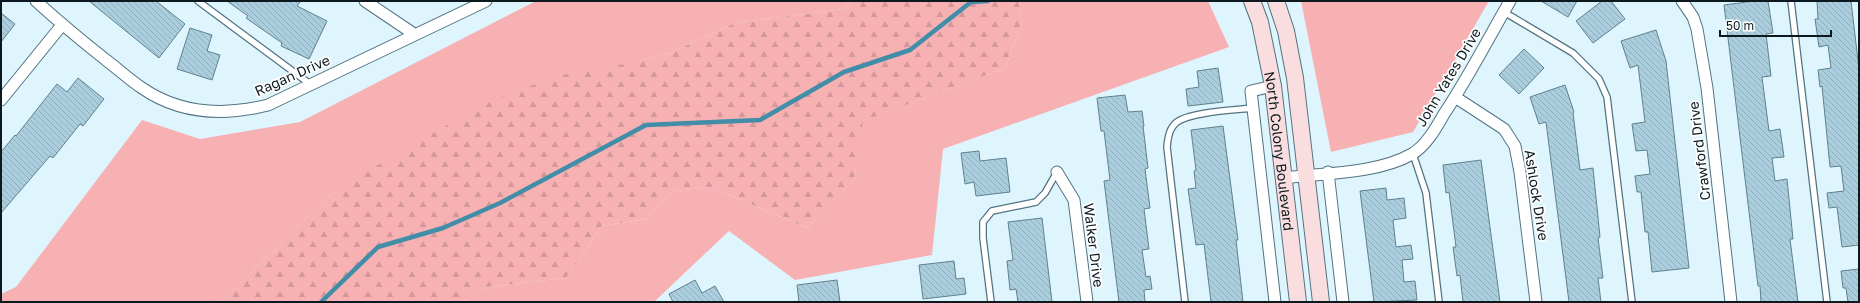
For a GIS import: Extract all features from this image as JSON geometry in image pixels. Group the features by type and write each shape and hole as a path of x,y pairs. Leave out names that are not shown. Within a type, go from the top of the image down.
{"main road":[{"name":"North Colony Boulevard","path":"1252,1 1260,22 1273,86 1298,302"},
{"name":"North Colony Boulevard","path":"1276,1 1286,31 1295,78 1321,302"}],"street":[{"name":"Ragan Drive","path":"36,1 62,25 143,89 173,104 196,110 222,113 268,105 414,34 486,1"},
{"path":"365,1 414,34"},
{"name":"John Yates Drive","path":"1284,178 1370,168 1392,163 1413,154 1431,136 1510,1"},
{"name":"Crawford Drive","path":"1682,1 1693,17 1702,58 1731,302"},
{"path":"1,100 62,25"},
{"path":"1273,86 1251,91 1275,302"},
{"name":"Ashlock Drive","path":"1455,97 1469,104 1504,129 1515,146 1520,172 1536,302"},
{"name":"Walker Drive","path":"1057,172 1074,200 1087,302"},
{"path":"1328,172 1344,302"}],"lane":[{"path":"198,1 310,84"},
{"path":"1791,1 1827,302"},
{"path":"1504,12 1573,53 1599,78 1608,97 1632,302"},
{"path":"1185,302 1167,147 1169,133 1177,122 1189,117 1252,108"},
{"path":"1413,154 1426,192 1439,302"},
{"path":"991,302 983,238 983,222 992,210 1036,202 1045,193 1057,172"}],"green space":[{"path":"536,1 852,1 844,9 735,23 670,53 635,62 336,190 221,302 1,302 1,294 16,287 142,120 200,139 300,122"},
{"path":"852,1 1019,1 1022,23 1005,68 863,121 854,180 807,228 711,187 674,191 646,219 602,226 566,278 486,287 463,302 221,302 336,190 420,140 498,98 557,76 635,62 670,53 735,23 844,9"},
{"path":"1019,1 1208,1 1229,47 943,149 932,255 795,280 729,231 654,302 463,302 486,287 566,278 602,226 646,219 674,191 711,187 807,228 854,180 862,121 1005,68 1022,23"},
{"path":"1301,1 1489,1 1413,132 1331,152"}],"building":[{"path":"89,1 156,1 185,24 159,58"},
{"path":"227,1 301,1 297,6 327,21 309,59 281,46 282,43 246,18 248,16"},
{"path":"1541,1 1577,1 1568,17"},
{"path":"1602,1 1611,1 1625,19 1593,43 1576,21"},
{"path":"1754,1 1768,1 1773,33 1766,34 1771,76 1762,77 1769,131 1780,129 1784,157 1772,158 1775,181 1787,179 1793,239 1790,239 1798,302 1761,302 1760,286 1758,286 1724,5"},
{"path":"1817,1 1851,1 1859,69 1859,245 1842,247 1837,207 1829,208 1827,193 1844,191 1841,166 1830,167 1822,86 1820,87 1818,70 1831,68 1828,45 1819,47 1815,19 1818,19"},
{"path":"1,13 15,24 1,42"},
{"path":"190,28 212,35 207,51 220,55 212,80 177,69"},
{"path":"1656,30 1666,61 1689,268 1652,272 1648,232 1645,232 1641,192 1637,192 1635,176 1650,174 1647,150 1636,151 1632,124 1645,122 1638,65 1630,68 1621,41"},
{"path":"1524,49 1544,68 1519,94 1499,75"},
{"path":"1218,68 1223,102 1188,106 1186,89 1199,87 1197,71"},
{"path":"78,78 104,99 83,126 80,124 53,158 50,156 1,213 1,152 15,135 16,136 57,84 67,92"},
{"path":"1565,85 1574,112 1580,170 1593,168 1600,237 1598,238 1603,278 1598,278 1601,302 1569,302 1546,122 1539,124 1530,97"},
{"path":"1125,95 1128,112 1142,111 1144,126 1148,168 1145,169 1150,208 1144,209 1149,249 1142,250 1146,277 1150,276 1152,289 1144,290 1145,302 1119,302 1104,181 1110,180 1104,131 1101,131 1097,98"},
{"path":"1223,126 1238,240 1236,240 1243,302 1211,302 1204,244 1196,245 1188,189 1196,188 1194,171 1196,170 1191,130"},
{"path":"979,151 980,161 1006,158 1010,192 976,196 974,182 965,184 961,153"},
{"path":"1481,160 1500,302 1463,302 1460,275 1457,276 1453,247 1456,247 1449,192 1446,193 1443,165"},
{"path":"1386,188 1387,200 1404,198 1406,218 1393,220 1396,247 1411,245 1413,259 1402,260 1404,282 1415,281 1417,300 1374,302 1360,191"},
{"path":"1042,218 1052,302 1018,302 1016,289 1010,290 1007,261 1013,260 1008,222"},
{"path":"954,261 956,279 964,278 966,294 923,299 919,265"},
{"path":"1859,269 1859,302 1848,302 1846,288 1843,288 1841,271"},
{"path":"695,280 702,293 715,286 724,302 673,302 669,294"},
{"path":"837,280 840,302 799,302 797,285"}],"waterway":[{"path":"321,302 378,247 443,228 500,203 646,125 760,120 844,72 910,50 971,2 988,1"}]}
